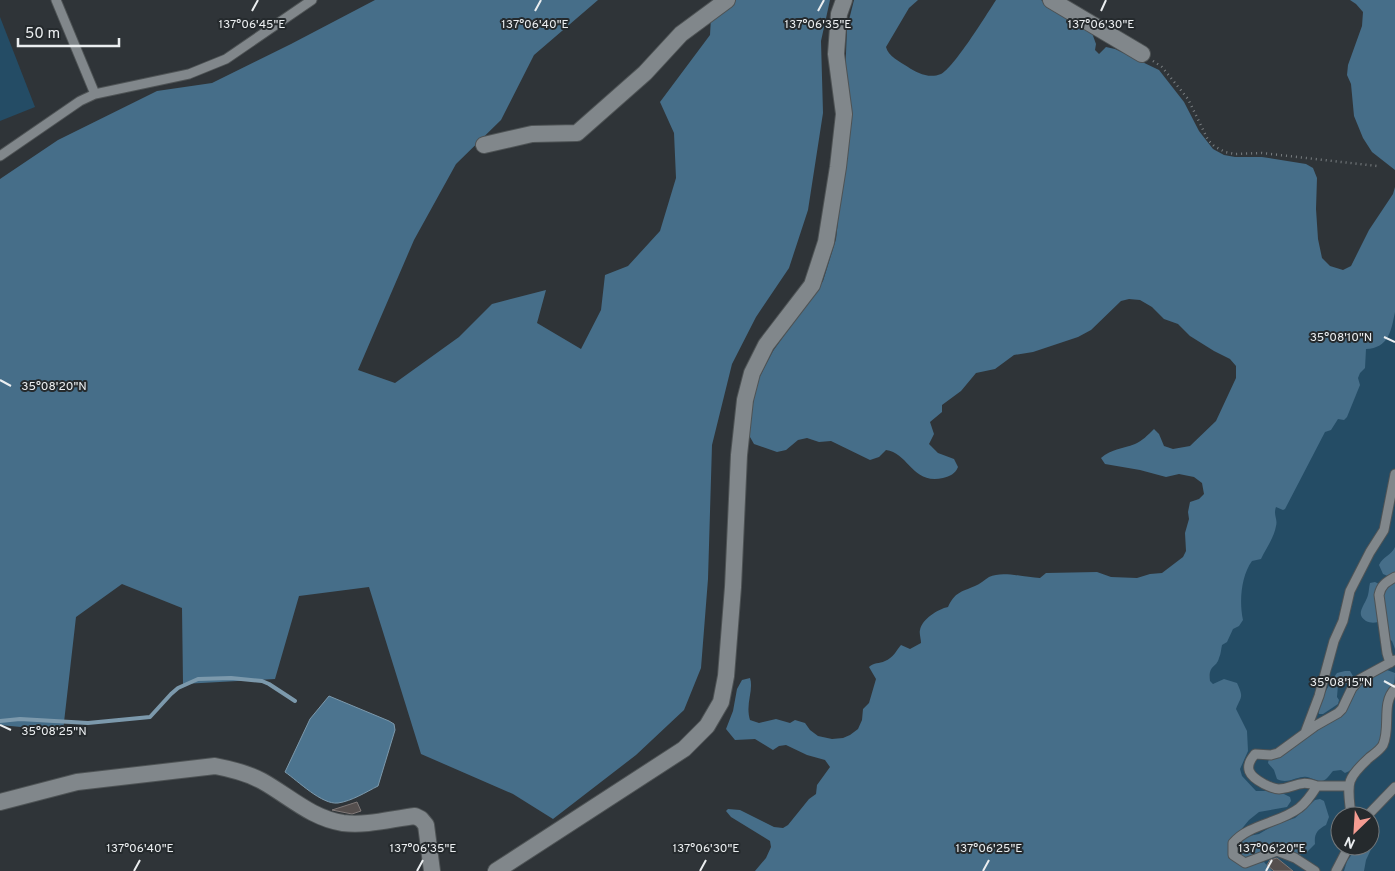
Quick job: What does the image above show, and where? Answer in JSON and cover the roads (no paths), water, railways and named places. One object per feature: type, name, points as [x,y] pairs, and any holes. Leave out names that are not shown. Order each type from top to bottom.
[{"type":"street","points":[[484,145],[532,134],[577,133],[644,73],[681,34],[727,0]]},
{"type":"street","points":[[496,871],[684,749],[707,726],[720,702],[726,676],[739,455],[745,400],[752,373],[766,345],[812,285],[826,242],[844,114],[836,54],[839,14],[844,0]]},
{"type":"street","points":[[1051,0],[1142,54]]},
{"type":"street","points":[[0,802],[77,782],[215,766],[230,768],[262,781],[323,818],[342,823],[360,824],[414,816],[421,819],[426,824],[432,871]]},
{"type":"lane","points":[[56,0],[95,94]]},
{"type":"lane","points":[[0,156],[80,101],[95,94],[189,74],[226,60],[312,0]]},
{"type":"lane","points":[[1305,733],[1319,696],[1334,641],[1343,621],[1350,591],[1370,552],[1384,530],[1395,474]]},
{"type":"lane","points":[[1392,486],[1395,498]]},
{"type":"lane","points":[[1348,786],[1317,786],[1304,782],[1278,789],[1270,787],[1252,777],[1248,768],[1250,760],[1255,754],[1271,755],[1278,753],[1342,709],[1352,688],[1360,679],[1393,661],[1387,653],[1379,595],[1380,588],[1384,583],[1395,577]]},
{"type":"lane","points":[[1350,806],[1348,786],[1354,772],[1382,746],[1388,720],[1389,696],[1395,689]]},
{"type":"lane","points":[[1315,871],[1295,858],[1278,852],[1245,863],[1233,855],[1232,850],[1233,843],[1240,835],[1275,821],[1298,809],[1306,802],[1317,786]]},
{"type":"lane","points":[[1377,806],[1395,787]]},
{"type":"lane","points":[[1336,871],[1344,856]]},
{"type":"waterway","points":[[0,721],[20,719],[88,723],[150,717],[178,688],[198,679],[231,678],[262,681],[295,701]]}]
